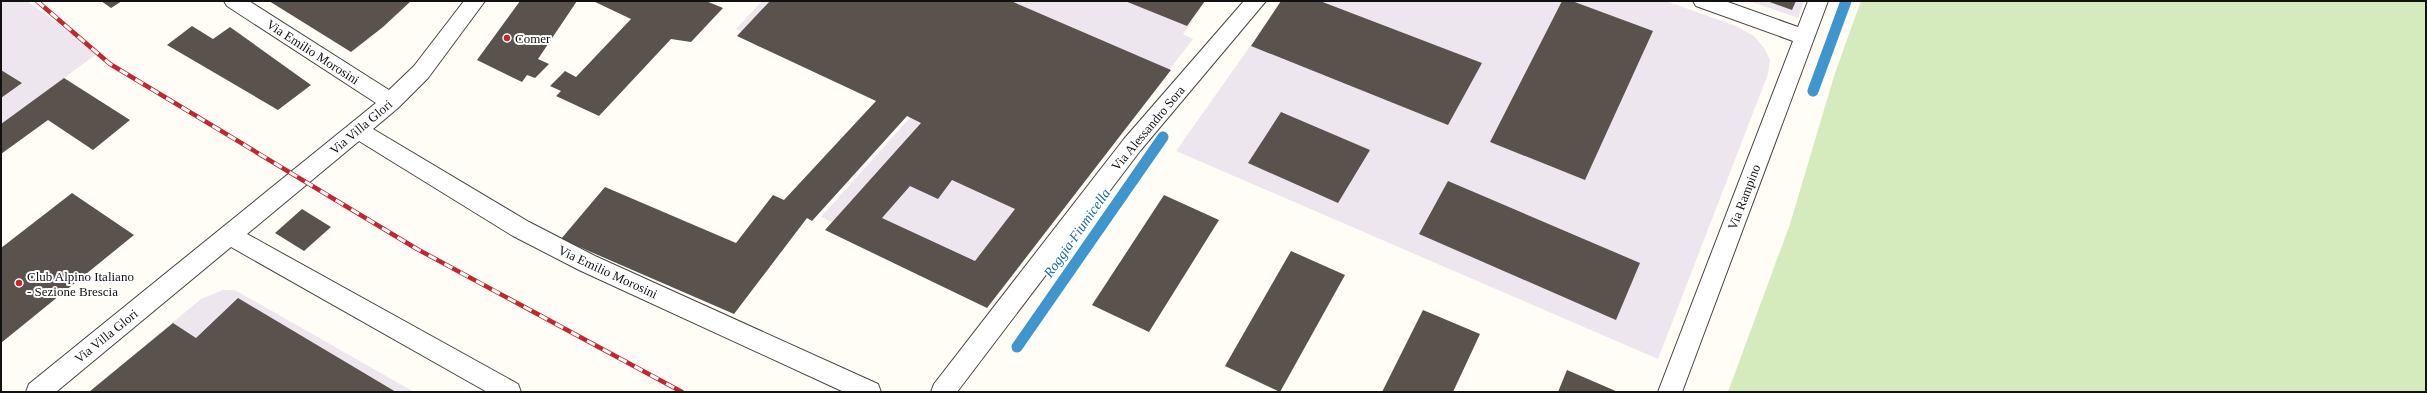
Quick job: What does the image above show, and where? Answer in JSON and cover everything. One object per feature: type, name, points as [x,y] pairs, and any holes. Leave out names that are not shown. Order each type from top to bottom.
[{"type":"street","name":"Via Emilio Morosini","points":[[234,1],[391,102]]},
{"type":"street","name":"Via Villa Glori","points":[[38,392],[391,102],[421,72],[475,1]]},
{"type":"street","name":"Via Alessandro Sora","points":[[943,392],[1132,145],[1256,1]]},
{"type":"street","points":[[1703,1],[1805,37]]},
{"type":"street","name":"Via Rampino","points":[[1670,392],[1818,1]]},
{"type":"street","name":"Via Emilio Morosini","points":[[358,130],[543,240],[594,266],[869,392]]},
{"type":"street","points":[[229,235],[509,392]]},
{"type":"shaded area","points":[[1,1],[27,1],[98,53],[1,124]]},
{"type":"shaded area","points":[[762,1],[1142,1],[1193,21],[1183,34],[1193,39],[993,298],[821,217],[916,111],[736,29]]},
{"type":"shaded area","points":[[1282,1],[1666,1],[1736,26],[1754,36],[1764,48],[1770,60],[1768,74],[1658,359],[1176,151]]},
{"type":"shaded area","points":[[1749,1],[1804,1],[1798,18]]},
{"type":"shaded area","points":[[223,290],[234,290],[242,294],[414,392],[89,392],[201,299]]},
{"type":"green space","points":[[1861,1],[2426,1],[2426,392],[1728,392],[1790,224],[1835,73]]},
{"type":"building","points":[[101,1],[122,1],[111,8]]},
{"type":"building","points":[[269,1],[411,1],[383,27],[351,52]]},
{"type":"building","points":[[520,1],[577,1],[538,59],[549,64],[535,78],[527,75],[522,82],[477,60]]},
{"type":"building","points":[[593,1],[706,1],[723,8],[691,42],[671,39],[599,116],[556,96],[561,91],[550,86],[565,71],[576,77],[631,19]]},
{"type":"building","points":[[770,1],[1011,1],[1171,70],[987,308],[825,230],[921,123],[907,116],[812,221],[807,218],[734,314],[561,239],[605,187],[736,243],[773,195],[784,200],[876,101],[737,36]],"holes":[[[952,180],[1015,209],[975,261],[882,218],[910,186],[938,199]]]},
{"type":"building","points":[[1125,1],[1205,1],[1187,26]]},
{"type":"building","points":[[1281,1],[1320,1],[1482,63],[1448,125],[1251,46]]},
{"type":"building","points":[[1562,1],[1572,1],[1653,31],[1585,180],[1490,142]]},
{"type":"building","points":[[1767,1],[1796,1],[1792,10]]},
{"type":"building","points":[[192,26],[213,39],[230,27],[311,85],[278,110],[167,45]]},
{"type":"building","points":[[1,70],[22,83],[1,98]]},
{"type":"building","points":[[64,78],[130,120],[93,150],[48,120],[1,154],[1,124]]},
{"type":"building","points":[[1281,112],[1370,150],[1338,203],[1248,163]]},
{"type":"building","points":[[1448,181],[1640,263],[1616,320],[1419,234]]},
{"type":"building","points":[[72,193],[134,235],[1,343],[1,248]]},
{"type":"building","points":[[1164,195],[1219,220],[1149,332],[1092,305]]},
{"type":"building","points":[[302,209],[331,227],[304,251],[275,233]]},
{"type":"building","points":[[1291,251],[1345,275],[1280,392],[1225,366]]},
{"type":"building","points":[[238,298],[396,392],[89,392],[173,323],[196,338]]},
{"type":"building","points":[[1423,310],[1480,334],[1453,392],[1382,392]]},
{"type":"building","points":[[1567,370],[1618,392],[1558,392]]},
{"type":"waterway","name":"Roggia Fiumicella","points":[[1813,91],[1846,1]]},
{"type":"waterway","name":"Roggia Fiumicella","points":[[1017,347],[1163,137]]},
{"type":"railway","points":[[37,1],[110,64],[417,249],[682,392]]},
{"type":"place","name":"Comer","points":[[507,38]]},
{"type":"place","name":"Club Alpino Italiano - Sezione Brescia","points":[[19,283]]}]
